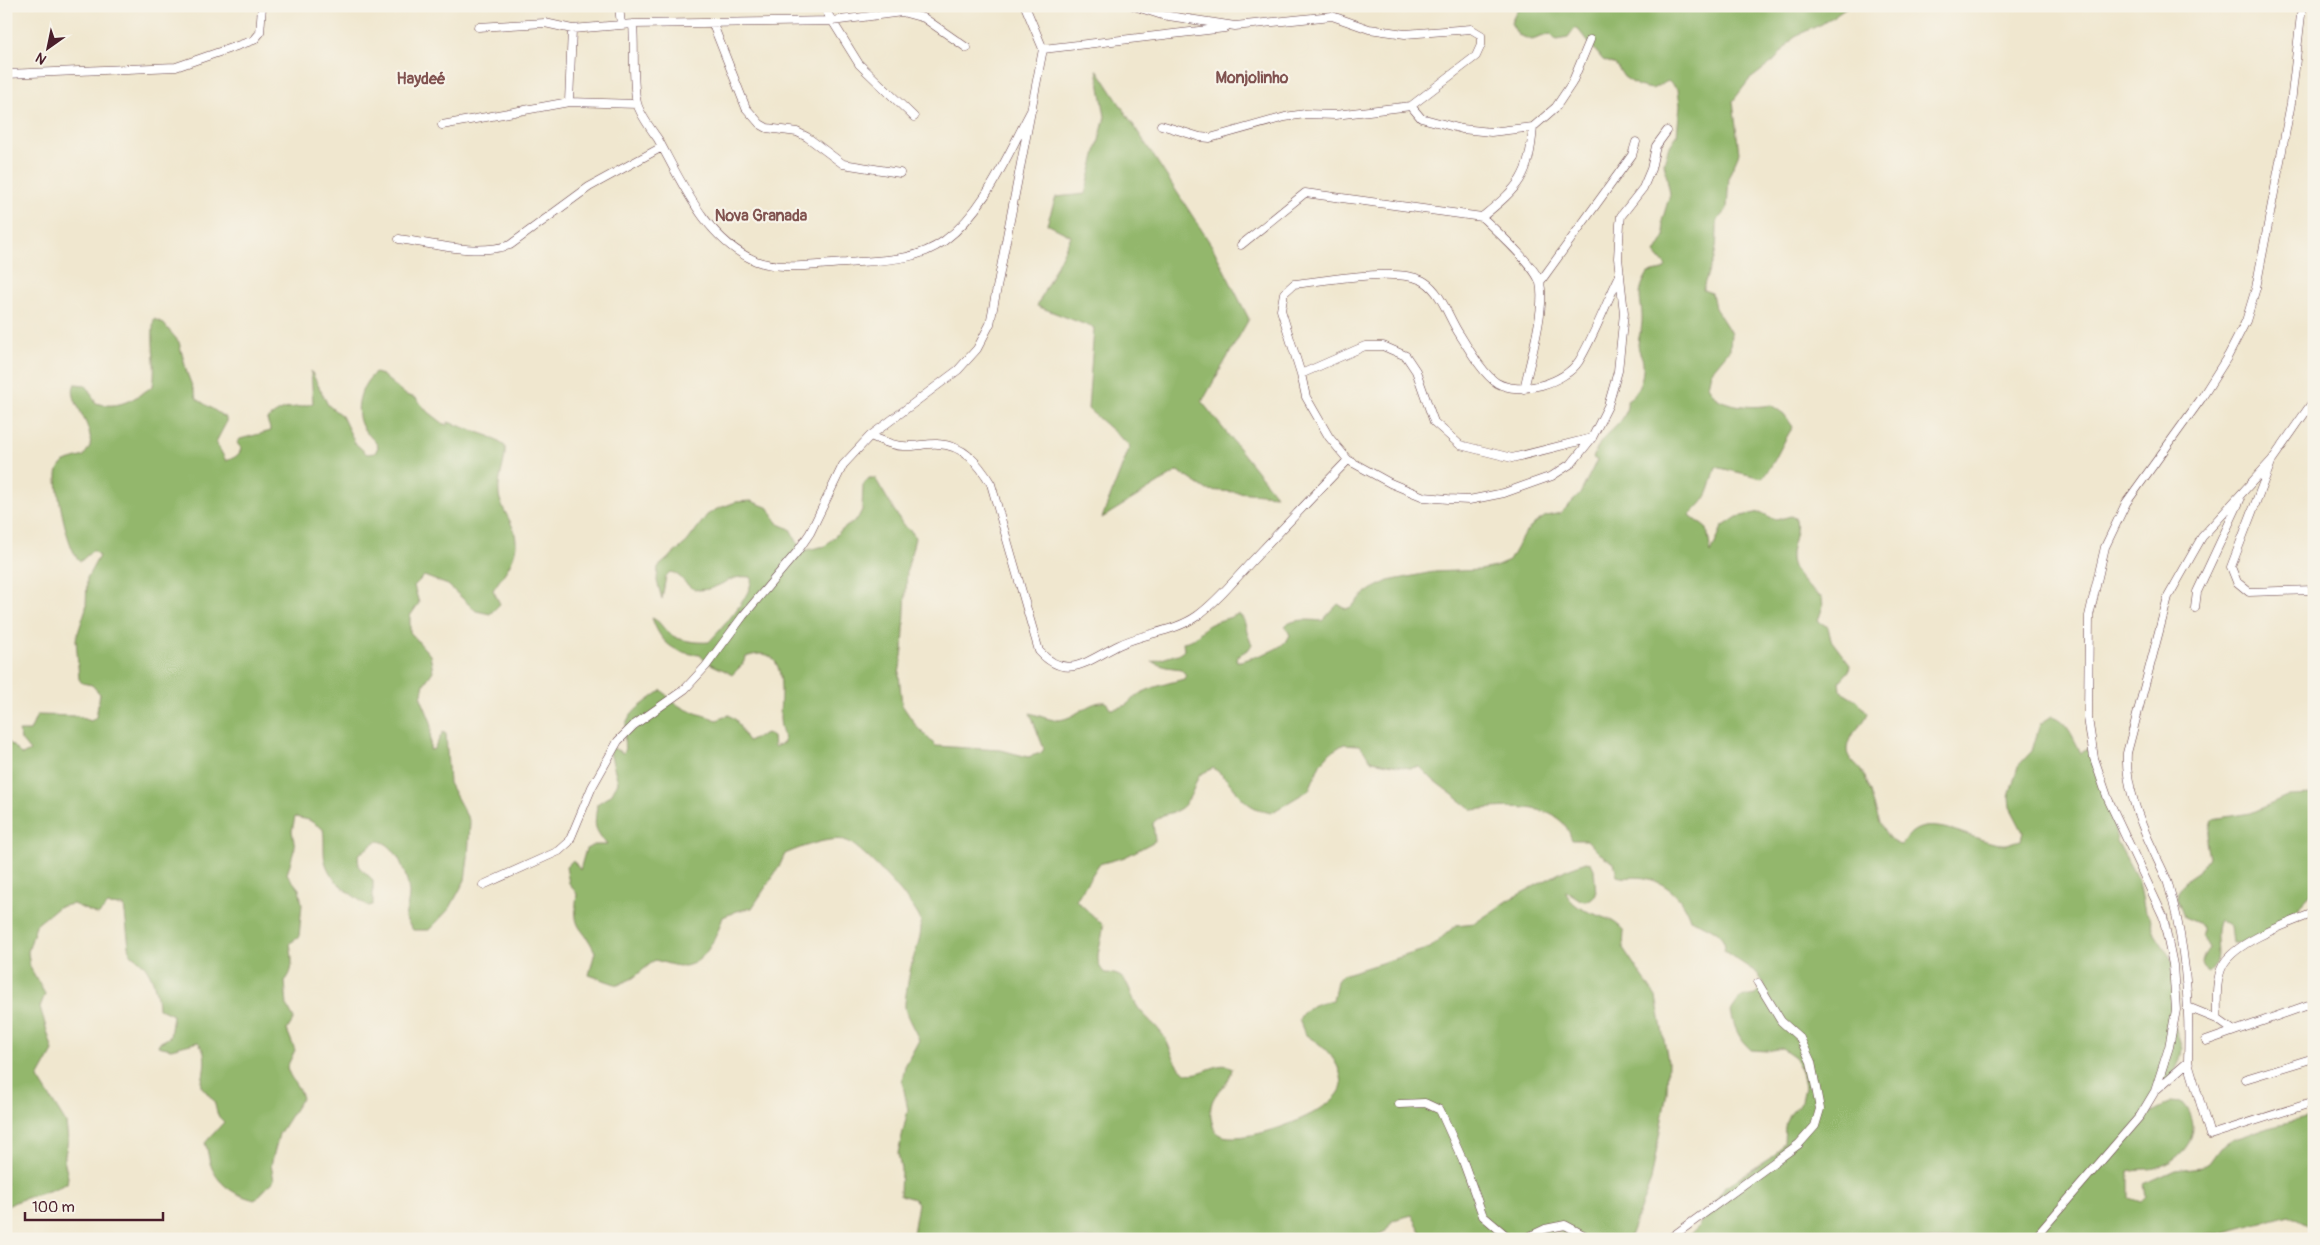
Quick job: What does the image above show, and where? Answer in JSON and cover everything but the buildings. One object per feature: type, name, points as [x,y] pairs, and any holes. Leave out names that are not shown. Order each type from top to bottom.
[{"type":"street","points":[[6,74],[184,65],[254,40],[260,33],[262,6]]},
{"type":"street","points":[[619,6],[621,25]]},
{"type":"street","points":[[823,6],[859,64],[914,117]]},
{"type":"street","points":[[483,885],[559,851],[570,842],[592,787],[618,740],[634,725],[685,689],[706,666],[743,616],[798,552],[810,533],[843,465],[870,436],[958,370],[973,354],[985,336],[996,298],[1015,185],[1043,49],[1026,6]]},
{"type":"street","points":[[1134,6],[1162,15],[1235,26]]},
{"type":"street","points":[[2034,1239],[2140,1116],[2155,1091],[2169,1047],[2176,1010],[2173,965],[2163,916],[2108,799],[2094,758],[2088,718],[2089,616],[2105,547],[2126,503],[2201,399],[2228,356],[2246,320],[2256,288],[2289,112],[2302,6]]},
{"type":"street","points":[[478,26],[545,23],[572,29],[633,24],[832,20],[888,13],[914,14],[933,23],[967,48]]},
{"type":"street","points":[[1043,49],[1332,16],[1369,30],[1405,34],[1471,29],[1481,35],[1481,45],[1476,56],[1411,106],[1335,116],[1306,114],[1285,117],[1210,138],[1200,138],[1161,125]]},
{"type":"street","points":[[712,22],[746,108],[760,124],[767,128],[797,132],[807,137],[843,164],[900,173]]},
{"type":"street","points":[[633,24],[638,104],[702,217],[734,248],[757,261],[774,265],[896,260],[929,250],[958,228],[983,197],[1032,109]]},
{"type":"street","points":[[569,102],[572,29]]},
{"type":"street","points":[[1411,106],[1421,118],[1462,129],[1491,132],[1533,127],[1556,107],[1567,91],[1590,40]]},
{"type":"street","points":[[442,124],[569,102],[638,104]]},
{"type":"street","points":[[1482,217],[1517,185],[1530,160],[1533,127]]},
{"type":"street","points":[[1620,275],[1578,362],[1557,380],[1524,389],[1497,383],[1479,364],[1450,321],[1436,290],[1424,281],[1412,276],[1388,274],[1294,284],[1284,293],[1281,310],[1302,374],[1306,396],[1329,437],[1348,460],[1385,481],[1424,497],[1469,500],[1504,493],[1552,476],[1572,463],[1592,438],[1608,406],[1618,371],[1624,313],[1620,275],[1619,232],[1621,216],[1643,188],[1651,169],[1656,146],[1666,132]]},
{"type":"street","points":[[1540,282],[1632,155],[1636,142]]},
{"type":"street","points":[[400,239],[482,250],[496,250],[510,245],[588,187],[662,147]]},
{"type":"street","points":[[1241,245],[1305,193],[1482,217],[1532,268],[1540,282],[1541,304],[1524,389]]},
{"type":"street","points":[[1302,374],[1366,346],[1383,346],[1406,356],[1416,371],[1434,422],[1460,445],[1512,458],[1592,438]]},
{"type":"street","points":[[2314,400],[2272,460],[2202,537],[2168,597],[2127,753],[2126,768],[2142,828],[2169,886],[2186,959],[2190,1008],[2188,1062],[2210,1135],[2314,1102]]},
{"type":"street","points":[[870,436],[904,446],[939,444],[952,446],[962,450],[977,464],[992,484],[1039,651],[1050,663],[1061,667],[1074,667],[1133,638],[1166,631],[1197,616],[1225,590],[1348,460]]},
{"type":"street","points":[[2272,460],[2232,567],[2237,582],[2244,590],[2249,592],[2314,590]]},
{"type":"street","points":[[2195,608],[2200,584],[2244,491]]},
{"type":"street","points":[[2217,1019],[2218,985],[2223,966],[2230,956],[2239,948],[2284,925],[2314,913]]},
{"type":"street","points":[[1669,1239],[1799,1144],[1815,1126],[1820,1109],[1811,1062],[1800,1038],[1781,1021],[1758,983]]},
{"type":"street","points":[[2206,1041],[2314,1003]]},
{"type":"street","points":[[2190,1008],[2217,1019],[2234,1031]]},
{"type":"street","points":[[2245,1079],[2314,1058]]},
{"type":"street","points":[[2155,1091],[2188,1062]]},
{"type":"street","points":[[1399,1104],[1425,1103],[1440,1110],[1464,1161],[1483,1216],[1509,1238],[1526,1238],[1545,1229],[1564,1225],[1591,1239]]},
{"type":"green space","points":[[1519,6],[1848,6],[1822,24],[1795,36],[1774,61],[1749,80],[1733,101],[1739,153],[1729,176],[1727,209],[1717,221],[1714,259],[1703,290],[1712,293],[1715,308],[1731,333],[1730,349],[1711,372],[1708,386],[1718,399],[1730,404],[1751,407],[1771,405],[1784,414],[1793,427],[1762,478],[1716,467],[1708,493],[1702,503],[1690,515],[1707,529],[1711,553],[1722,527],[1737,517],[1760,512],[1776,520],[1791,516],[1796,519],[1797,524],[1791,553],[1792,564],[1802,581],[1822,598],[1823,606],[1818,621],[1828,627],[1831,640],[1850,665],[1849,671],[1839,682],[1840,690],[1856,700],[1868,713],[1850,739],[1847,753],[1865,777],[1882,827],[1894,842],[1901,845],[1911,833],[1920,828],[1931,827],[1956,831],[2002,844],[2021,840],[2023,832],[2010,807],[2009,797],[2018,766],[2032,751],[2040,724],[2052,716],[2058,718],[2070,731],[2081,753],[2088,749],[2109,805],[2115,812],[2114,826],[2117,841],[2139,882],[2145,912],[2150,917],[2155,934],[2174,963],[2173,1021],[2182,1049],[2180,1060],[2175,1071],[2149,1103],[2144,1113],[2146,1115],[2172,1102],[2183,1103],[2190,1113],[2193,1123],[2189,1142],[2176,1157],[2156,1168],[2129,1171],[2129,1198],[2141,1202],[2146,1197],[2144,1184],[2175,1170],[2202,1167],[2209,1163],[2220,1148],[2234,1139],[2269,1127],[2314,1116],[2314,1228],[2289,1215],[2226,1232],[2205,1234],[2201,1239],[1687,1239],[1697,1228],[1725,1187],[1775,1155],[1784,1142],[1785,1126],[1791,1113],[1802,1101],[1805,1087],[1802,1072],[1795,1057],[1782,1048],[1767,1051],[1751,1050],[1743,1042],[1734,1023],[1731,1011],[1740,998],[1755,995],[1765,985],[1757,973],[1724,951],[1725,944],[1719,934],[1690,919],[1679,898],[1667,887],[1645,878],[1617,876],[1614,863],[1599,853],[1587,840],[1572,840],[1565,825],[1554,816],[1533,809],[1508,807],[1473,810],[1433,780],[1420,767],[1409,768],[1372,761],[1359,745],[1344,744],[1331,752],[1320,764],[1309,790],[1271,813],[1251,806],[1213,768],[1199,775],[1186,804],[1174,812],[1163,815],[1153,823],[1155,841],[1125,857],[1099,864],[1076,900],[1103,925],[1098,963],[1105,973],[1120,976],[1128,985],[1135,1003],[1163,1035],[1175,1061],[1181,1069],[1193,1074],[1220,1066],[1232,1068],[1227,1081],[1212,1101],[1211,1118],[1216,1132],[1226,1137],[1263,1133],[1306,1117],[1325,1106],[1337,1095],[1342,1084],[1337,1066],[1327,1051],[1305,1034],[1299,1020],[1309,1008],[1333,1000],[1337,981],[1342,975],[1430,948],[1456,925],[1475,923],[1512,898],[1567,869],[1586,862],[1591,863],[1594,869],[1596,894],[1588,901],[1584,901],[1565,891],[1577,906],[1609,919],[1624,931],[1623,948],[1656,997],[1668,1061],[1667,1092],[1651,1180],[1629,1239],[1566,1239],[1564,1234],[1557,1232],[1532,1239],[1425,1239],[1412,1215],[1393,1220],[1385,1232],[1370,1239],[912,1239],[918,1203],[914,1199],[900,1195],[901,1169],[898,1153],[908,1110],[902,1080],[905,1066],[919,1040],[907,1016],[905,1005],[911,966],[920,937],[921,922],[901,892],[864,854],[847,841],[824,841],[785,854],[779,867],[752,908],[737,911],[723,917],[709,948],[697,961],[690,965],[672,965],[655,960],[633,978],[618,985],[589,975],[595,952],[577,922],[577,894],[569,883],[566,867],[573,860],[580,870],[586,849],[594,845],[607,845],[596,826],[597,804],[611,795],[618,782],[609,749],[613,748],[623,753],[625,751],[625,728],[632,714],[662,690],[675,703],[687,710],[717,720],[729,715],[736,720],[748,742],[766,733],[773,737],[774,747],[784,743],[780,722],[780,673],[776,663],[770,656],[760,654],[746,657],[742,665],[732,675],[707,662],[700,655],[683,652],[670,646],[664,641],[652,618],[658,621],[667,632],[678,638],[694,642],[709,642],[748,592],[751,577],[736,578],[713,588],[699,590],[691,587],[678,575],[670,572],[666,576],[662,599],[657,581],[658,567],[687,542],[707,515],[717,509],[736,502],[751,501],[769,508],[777,523],[790,529],[802,551],[825,546],[838,533],[858,518],[862,510],[863,485],[869,478],[875,478],[903,525],[912,532],[915,538],[907,570],[903,650],[899,674],[902,705],[917,727],[936,746],[1001,750],[1028,757],[1041,753],[1044,749],[1030,713],[1057,720],[1070,717],[1099,702],[1106,702],[1110,709],[1122,707],[1146,691],[1184,679],[1186,675],[1181,669],[1166,667],[1152,662],[1181,653],[1184,650],[1183,642],[1195,637],[1212,623],[1238,614],[1245,622],[1252,644],[1249,649],[1237,656],[1236,661],[1261,655],[1275,649],[1286,641],[1290,635],[1285,626],[1289,623],[1302,620],[1322,621],[1338,604],[1346,609],[1351,607],[1367,592],[1388,581],[1433,572],[1480,570],[1495,567],[1509,561],[1524,534],[1534,524],[1546,516],[1561,513],[1580,494],[1597,460],[1593,458],[1599,445],[1622,419],[1627,407],[1627,400],[1635,394],[1642,379],[1643,361],[1638,345],[1642,322],[1640,293],[1648,273],[1663,270],[1666,266],[1655,253],[1665,236],[1662,221],[1670,194],[1664,163],[1668,149],[1677,135],[1680,105],[1678,90],[1668,81],[1652,89],[1638,86],[1624,77],[1616,65],[1603,60],[1576,27],[1568,38],[1556,40],[1550,34],[1532,40],[1518,35],[1511,23]]},
{"type":"green space","points":[[1097,69],[1212,246],[1249,319],[1202,402],[1276,495],[1207,490],[1178,471],[1102,518],[1130,446],[1088,409],[1094,328],[1037,306],[1071,236],[1047,224],[1056,197],[1085,194],[1105,117]]},
{"type":"green space","points":[[154,319],[163,323],[179,342],[187,373],[197,399],[226,418],[226,423],[216,442],[226,461],[239,453],[241,448],[237,443],[240,439],[271,431],[267,420],[274,414],[286,409],[313,403],[311,371],[328,405],[342,416],[355,443],[367,454],[375,453],[378,447],[363,428],[358,406],[365,384],[375,373],[382,375],[406,395],[416,398],[426,410],[444,424],[448,425],[448,422],[489,436],[505,446],[505,457],[499,482],[499,495],[514,531],[516,547],[511,562],[493,590],[500,604],[490,614],[476,611],[448,585],[424,576],[414,586],[419,603],[410,616],[410,632],[430,655],[433,671],[424,684],[421,698],[431,722],[430,750],[434,749],[443,732],[446,734],[449,783],[470,822],[465,880],[450,908],[429,930],[413,930],[405,918],[409,894],[404,870],[390,847],[377,841],[358,855],[359,867],[373,880],[373,905],[368,906],[342,887],[328,869],[324,854],[323,829],[309,820],[295,817],[292,831],[295,847],[287,874],[299,889],[302,904],[299,937],[290,943],[292,968],[285,981],[287,1006],[294,1019],[287,1030],[295,1050],[287,1067],[302,1098],[279,1134],[271,1165],[274,1180],[255,1200],[227,1188],[213,1170],[205,1143],[224,1122],[218,1116],[214,1101],[201,1086],[205,1063],[204,1052],[198,1042],[171,1049],[158,1046],[159,1043],[170,1037],[173,1015],[158,1008],[156,992],[151,977],[143,963],[130,954],[124,906],[108,905],[98,915],[73,904],[58,907],[36,925],[28,952],[30,967],[45,994],[40,1007],[53,1051],[38,1078],[66,1123],[68,1140],[64,1160],[68,1177],[67,1183],[6,1207],[6,739],[22,755],[30,751],[21,740],[19,731],[30,731],[37,715],[77,716],[91,721],[96,717],[100,694],[92,685],[82,683],[79,679],[76,639],[86,608],[87,578],[99,556],[93,550],[81,561],[76,557],[68,536],[61,508],[57,474],[64,462],[84,456],[90,446],[88,430],[74,397],[73,390],[75,384],[86,385],[96,403],[104,405],[126,402],[153,386]]},
{"type":"green space","points":[[2314,795],[2314,890],[2278,926],[2257,939],[2232,943],[2230,927],[2219,920],[2216,934],[2216,960],[2209,972],[2205,970],[2202,961],[2209,948],[2202,936],[2202,928],[2198,923],[2184,917],[2177,899],[2178,892],[2188,878],[2200,870],[2209,857],[2206,841],[2212,819],[2251,813],[2289,796]]},
{"type":"district","name":"Monjolinho","points":[[1252,78]]},
{"type":"district","name":"Haydeé","points":[[421,79]]},
{"type":"district","name":"Nova Granada","points":[[761,216]]}]
